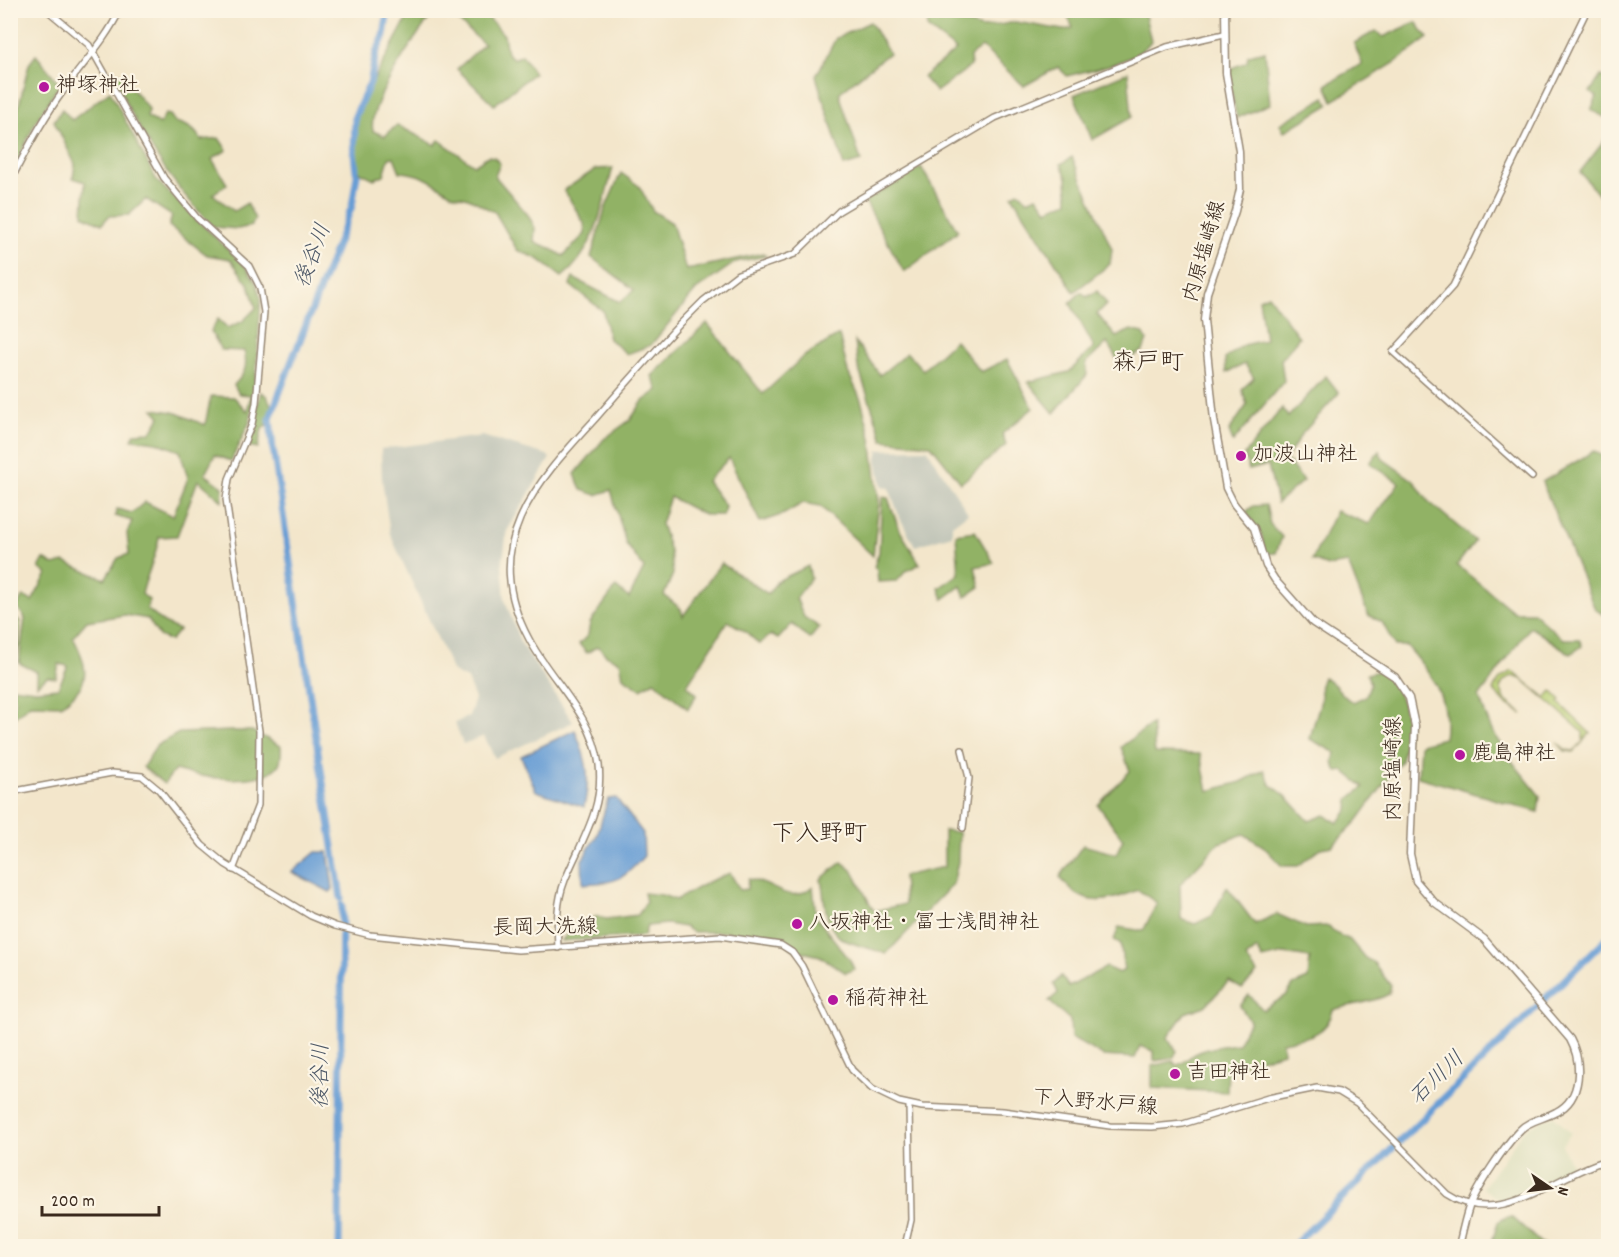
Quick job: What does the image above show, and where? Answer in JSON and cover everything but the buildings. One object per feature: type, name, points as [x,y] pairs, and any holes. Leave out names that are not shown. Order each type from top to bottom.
[{"type":"main road","name":"内原塩崎線","points":[[1225,10],[1226,73],[1239,151],[1240,189],[1235,211],[1207,293],[1204,320],[1214,420],[1226,488],[1234,504],[1254,528],[1266,566],[1305,615],[1386,669],[1406,691],[1412,706],[1415,726],[1410,854],[1416,881],[1434,902],[1484,939],[1575,1049],[1578,1066],[1574,1092],[1569,1102],[1559,1111],[1522,1128],[1470,1204],[1459,1246]]},
{"type":"street","points":[[47,10],[83,38],[94,51],[165,178],[198,218],[249,266],[263,297],[255,412],[227,489],[261,761],[258,805],[233,870]]},
{"type":"street","points":[[10,182],[46,118],[120,10]]},
{"type":"street","points":[[1532,477],[1393,352],[1453,286],[1587,10]]},
{"type":"street","points":[[558,948],[557,921],[562,890],[593,821],[600,782],[597,753],[590,733],[529,640],[513,594],[511,562],[514,537],[523,509],[542,478],[692,312],[738,274],[795,255],[819,228],[839,211],[995,118],[1167,47],[1224,34]]},
{"type":"street","points":[[962,750],[969,778],[963,828]]},
{"type":"street","name":"長岡大洗線","points":[[10,792],[112,773],[137,774],[155,785],[202,845],[233,870],[295,908],[348,930],[396,938],[497,949],[558,948],[720,936],[764,941],[785,947],[792,952],[802,966],[852,1070],[878,1093],[909,1105]]},
{"type":"street","name":"下入野水戸線","points":[[909,1105],[1003,1111],[1110,1126],[1161,1127],[1195,1121],[1289,1093],[1324,1088],[1352,1100],[1447,1194],[1470,1204],[1492,1207],[1509,1204],[1585,1166],[1608,1160]]},
{"type":"street","points":[[906,1246],[911,1220],[909,1105]]},
{"type":"shaded area","points":[[482,436],[547,455],[550,458],[507,531],[502,566],[505,600],[520,642],[573,722],[495,758],[484,736],[463,744],[455,723],[469,716],[475,699],[467,679],[453,672],[390,534],[382,479],[381,449]]},
{"type":"shaded area","points":[[927,449],[968,513],[952,525],[952,535],[915,546],[900,518],[889,488],[882,486],[877,459],[879,450]]},
{"type":"shaded area","points":[[1554,1116],[1571,1133],[1562,1145],[1573,1168],[1501,1201],[1483,1188],[1522,1132]]},
{"type":"green space","points":[[411,11],[435,11],[385,87],[377,104],[373,131],[385,136],[397,125],[435,145],[439,140],[474,165],[488,156],[494,157],[500,164],[495,176],[528,215],[535,228],[534,242],[563,256],[585,234],[584,223],[564,190],[596,169],[613,168],[590,241],[574,266],[562,277],[538,259],[517,250],[495,212],[469,198],[452,194],[421,176],[400,172],[394,157],[389,158],[384,175],[374,179],[358,171],[354,140],[358,109]]},
{"type":"green space","points":[[447,11],[482,11],[504,35],[507,53],[514,59],[522,55],[534,73],[494,105],[457,69],[484,44]]},
{"type":"green space","points":[[1065,11],[1144,11],[1151,41],[1144,49],[1125,60],[1067,76],[1058,67],[1024,86],[982,47],[970,56],[971,66],[936,92],[923,77],[956,50],[927,28],[929,13],[982,28],[1016,22],[1063,30],[1073,28]]},
{"type":"green space","points":[[870,22],[889,53],[839,93],[861,161],[844,166],[816,76],[836,38]]},
{"type":"green space","points":[[1416,22],[1428,38],[1396,62],[1333,101],[1326,85],[1362,64],[1354,43],[1376,31],[1383,37]]},
{"type":"green space","points":[[1265,51],[1270,104],[1237,118],[1229,82],[1229,69],[1247,62],[1248,55]]},
{"type":"green space","points":[[36,55],[60,84],[36,121],[11,174],[11,137],[29,64]]},
{"type":"green space","points":[[1128,72],[1132,117],[1092,140],[1074,95]]},
{"type":"green space","points":[[119,73],[149,109],[147,117],[160,124],[165,114],[170,115],[175,122],[193,130],[201,140],[219,138],[227,150],[212,159],[227,184],[213,194],[234,211],[247,203],[255,219],[251,226],[238,229],[214,227],[197,209],[168,174],[145,137],[111,75]]},
{"type":"green space","points":[[1601,76],[1608,80],[1608,119],[1591,110],[1597,97],[1590,92]]},
{"type":"green space","points":[[110,91],[157,181],[246,267],[256,282],[261,298],[254,400],[250,421],[231,461],[215,455],[205,474],[223,487],[222,501],[198,480],[177,536],[159,537],[142,594],[149,600],[147,609],[164,623],[179,630],[170,641],[159,636],[148,619],[125,615],[87,621],[73,637],[82,657],[85,674],[78,690],[61,705],[30,704],[15,717],[11,726],[15,701],[13,687],[36,690],[58,688],[68,666],[59,664],[56,678],[47,677],[37,685],[37,672],[19,663],[25,618],[17,607],[23,596],[32,601],[47,574],[39,568],[44,559],[54,565],[64,562],[105,579],[118,558],[129,554],[127,533],[132,521],[115,516],[117,509],[132,513],[145,502],[173,516],[188,478],[180,451],[156,442],[132,439],[135,433],[151,432],[160,417],[154,409],[174,412],[205,425],[211,396],[234,397],[247,411],[251,395],[239,394],[234,385],[245,370],[244,351],[221,350],[211,331],[218,319],[228,328],[243,321],[256,308],[249,285],[230,259],[207,255],[169,226],[172,216],[146,199],[129,215],[109,216],[102,224],[83,215],[85,182],[73,178],[75,164],[54,121],[62,109],[72,120]]},
{"type":"green space","points":[[1325,97],[1329,105],[1284,132],[1280,124]]},
{"type":"green space","points":[[1608,136],[1608,175],[1605,181],[1608,185],[1608,202],[1601,198],[1580,172]]},
{"type":"green space","points":[[1072,157],[1112,249],[1110,264],[1074,292],[1012,195],[1019,192],[1027,200],[1037,196],[1047,210],[1068,201],[1067,178],[1061,164]]},
{"type":"green space","points":[[921,167],[958,231],[904,272],[865,201]]},
{"type":"green space","points":[[621,173],[639,186],[653,211],[672,223],[686,270],[763,253],[766,256],[736,262],[696,290],[651,345],[627,354],[609,339],[603,311],[570,285],[573,278],[620,302],[634,290],[591,257],[605,209]]},
{"type":"green space","points":[[1097,291],[1107,304],[1097,314],[1116,337],[1131,330],[1143,333],[1147,340],[1143,351],[1130,358],[1117,359],[1107,343],[1086,363],[1087,375],[1054,413],[1028,382],[1069,372],[1094,347],[1070,303],[1081,292],[1087,297]]},
{"type":"green space","points":[[1268,295],[1299,337],[1281,360],[1284,381],[1233,442],[1229,431],[1247,405],[1242,389],[1254,378],[1245,364],[1226,373],[1225,359],[1243,345],[1265,340],[1259,299]]},
{"type":"green space","points":[[707,323],[763,394],[804,356],[839,335],[848,372],[861,400],[871,438],[879,502],[873,556],[820,506],[803,503],[784,514],[760,522],[729,458],[707,481],[725,506],[723,515],[704,515],[670,497],[661,524],[670,551],[673,574],[664,595],[681,609],[683,616],[721,563],[768,594],[777,581],[808,566],[811,578],[796,598],[804,617],[819,627],[810,639],[792,624],[778,639],[771,635],[759,644],[745,631],[728,621],[687,685],[697,694],[688,709],[654,681],[641,689],[623,677],[620,662],[606,655],[598,646],[587,653],[579,644],[588,635],[590,623],[616,587],[629,598],[644,568],[626,544],[611,490],[596,495],[581,490],[575,474],[604,439],[630,420],[643,401],[658,390],[652,376]]},
{"type":"green space","points":[[955,340],[981,372],[1007,359],[1033,408],[1002,434],[1006,445],[961,483],[931,445],[883,440],[858,367],[855,341],[880,375],[907,353],[923,370]]},
{"type":"green space","points":[[1326,376],[1339,393],[1301,435],[1286,459],[1303,481],[1277,503],[1268,465],[1249,470],[1244,455],[1282,408],[1288,417]]},
{"type":"green space","points":[[261,392],[267,396],[272,407],[267,425],[262,429],[258,448],[247,446]]},
{"type":"green space","points":[[1379,451],[1383,459],[1414,481],[1428,501],[1475,541],[1457,565],[1514,612],[1533,612],[1563,639],[1579,639],[1582,646],[1571,654],[1530,627],[1479,697],[1491,729],[1507,755],[1540,796],[1538,812],[1418,777],[1420,744],[1444,738],[1444,711],[1437,688],[1407,646],[1395,646],[1382,622],[1368,615],[1348,563],[1328,566],[1312,560],[1336,511],[1369,524],[1399,483],[1370,463]]},
{"type":"green space","points":[[1594,451],[1605,458],[1608,457],[1608,618],[1595,609],[1542,482]]},
{"type":"green space","points":[[882,497],[888,498],[899,529],[920,564],[906,571],[897,581],[878,582],[877,570],[874,567],[879,552]]},
{"type":"green space","points":[[1266,505],[1270,524],[1282,537],[1276,553],[1265,554],[1262,536],[1246,512],[1253,506]]},
{"type":"green space","points":[[975,531],[994,563],[975,567],[980,587],[965,597],[961,586],[943,599],[939,588],[959,574],[956,534]]},
{"type":"green space","points":[[11,615],[20,621],[19,645],[11,679]]},
{"type":"green space","points":[[1382,670],[1397,689],[1408,730],[1401,761],[1357,821],[1332,846],[1321,848],[1298,866],[1282,866],[1263,846],[1244,834],[1219,843],[1180,884],[1181,919],[1195,924],[1212,916],[1227,887],[1255,924],[1277,914],[1306,927],[1329,926],[1335,933],[1350,940],[1365,958],[1374,963],[1391,986],[1389,994],[1333,1010],[1326,1025],[1314,1034],[1282,1042],[1283,1052],[1228,1069],[1227,1092],[1152,1088],[1152,1066],[1173,1061],[1176,1065],[1204,1050],[1238,1044],[1250,1021],[1240,1006],[1249,995],[1263,1010],[1287,995],[1293,985],[1308,979],[1310,958],[1284,954],[1263,959],[1257,949],[1246,958],[1257,973],[1242,989],[1229,981],[1205,1006],[1185,1013],[1167,1038],[1177,1051],[1173,1058],[1154,1061],[1154,1051],[1140,1046],[1135,1058],[1103,1056],[1071,1038],[1070,1020],[1049,1001],[1058,993],[1054,984],[1061,976],[1069,987],[1106,967],[1119,973],[1124,970],[1120,943],[1114,940],[1119,927],[1143,931],[1157,903],[1138,890],[1105,900],[1086,899],[1077,894],[1060,877],[1083,845],[1116,854],[1123,839],[1098,805],[1130,771],[1121,747],[1152,724],[1155,753],[1200,754],[1208,791],[1241,782],[1264,770],[1270,784],[1286,796],[1309,821],[1325,815],[1338,823],[1348,810],[1349,799],[1364,787],[1344,771],[1337,772],[1333,762],[1336,753],[1310,739],[1321,700],[1320,686],[1323,677],[1353,702],[1366,696],[1370,684],[1367,674]]},
{"type":"green space","points":[[1512,671],[1546,698],[1552,691],[1561,700],[1559,703],[1590,733],[1583,741],[1583,732],[1522,679],[1512,676],[1504,681],[1500,688],[1506,701],[1523,714],[1506,704],[1493,690],[1500,679]]},
{"type":"green space","points":[[252,731],[281,746],[279,764],[271,771],[259,776],[230,779],[175,770],[164,784],[143,767],[157,745],[179,733]]},
{"type":"green space","points":[[944,831],[959,832],[958,862],[953,884],[886,954],[849,942],[837,935],[826,913],[821,879],[842,862],[852,870],[874,911],[905,904],[903,876],[944,867]]},
{"type":"green space","points":[[730,873],[740,890],[747,889],[748,879],[789,894],[804,892],[813,886],[816,917],[850,960],[854,969],[846,973],[820,956],[794,950],[787,943],[769,938],[727,932],[692,932],[685,927],[667,924],[647,926],[644,936],[561,941],[570,931],[597,916],[606,919],[638,915],[646,902],[644,893],[662,895],[676,900]]},
{"type":"green space","points":[[1506,1217],[1512,1217],[1544,1246],[1491,1246],[1498,1222]]},
{"type":"water","points":[[575,730],[587,768],[584,807],[536,791],[521,756]]},
{"type":"water","points":[[616,798],[643,833],[644,856],[618,879],[583,884],[582,860],[597,835],[608,799]]},
{"type":"water","points":[[316,852],[328,852],[333,889],[330,892],[292,872]]},
{"type":"waterway","name":"後谷川","points":[[356,171],[355,116],[370,83],[376,53],[384,36],[388,10]]},
{"type":"waterway","name":"後谷川","points":[[297,348],[352,206],[357,175]]},
{"type":"waterway","name":"後谷川","points":[[273,450],[270,418],[295,352]]},
{"type":"waterway","name":"後谷川","points":[[274,454],[293,582]]},
{"type":"waterway","name":"後谷川","points":[[294,588],[319,758]]},
{"type":"waterway","name":"後谷川","points":[[320,763],[341,898]]},
{"type":"waterway","name":"後谷川","points":[[339,1246],[342,905]]},
{"type":"waterway","name":"石川川","points":[[1293,1246],[1608,937]]},
{"type":"place","name":"神塚神社","points":[[44,87]]},
{"type":"place","name":"加波山神社","points":[[1241,456]]},
{"type":"place","name":"鹿島神社","points":[[1460,755]]},
{"type":"place","name":"八坂神社・冨士浅間神社","points":[[797,924]]},
{"type":"place","name":"稲荷神社","points":[[833,1000]]},
{"type":"place","name":"吉田神社","points":[[1175,1074]]},
{"type":"district","name":"森戸町","points":[[1148,364]]},
{"type":"district","name":"下入野町","points":[[819,835]]}]
